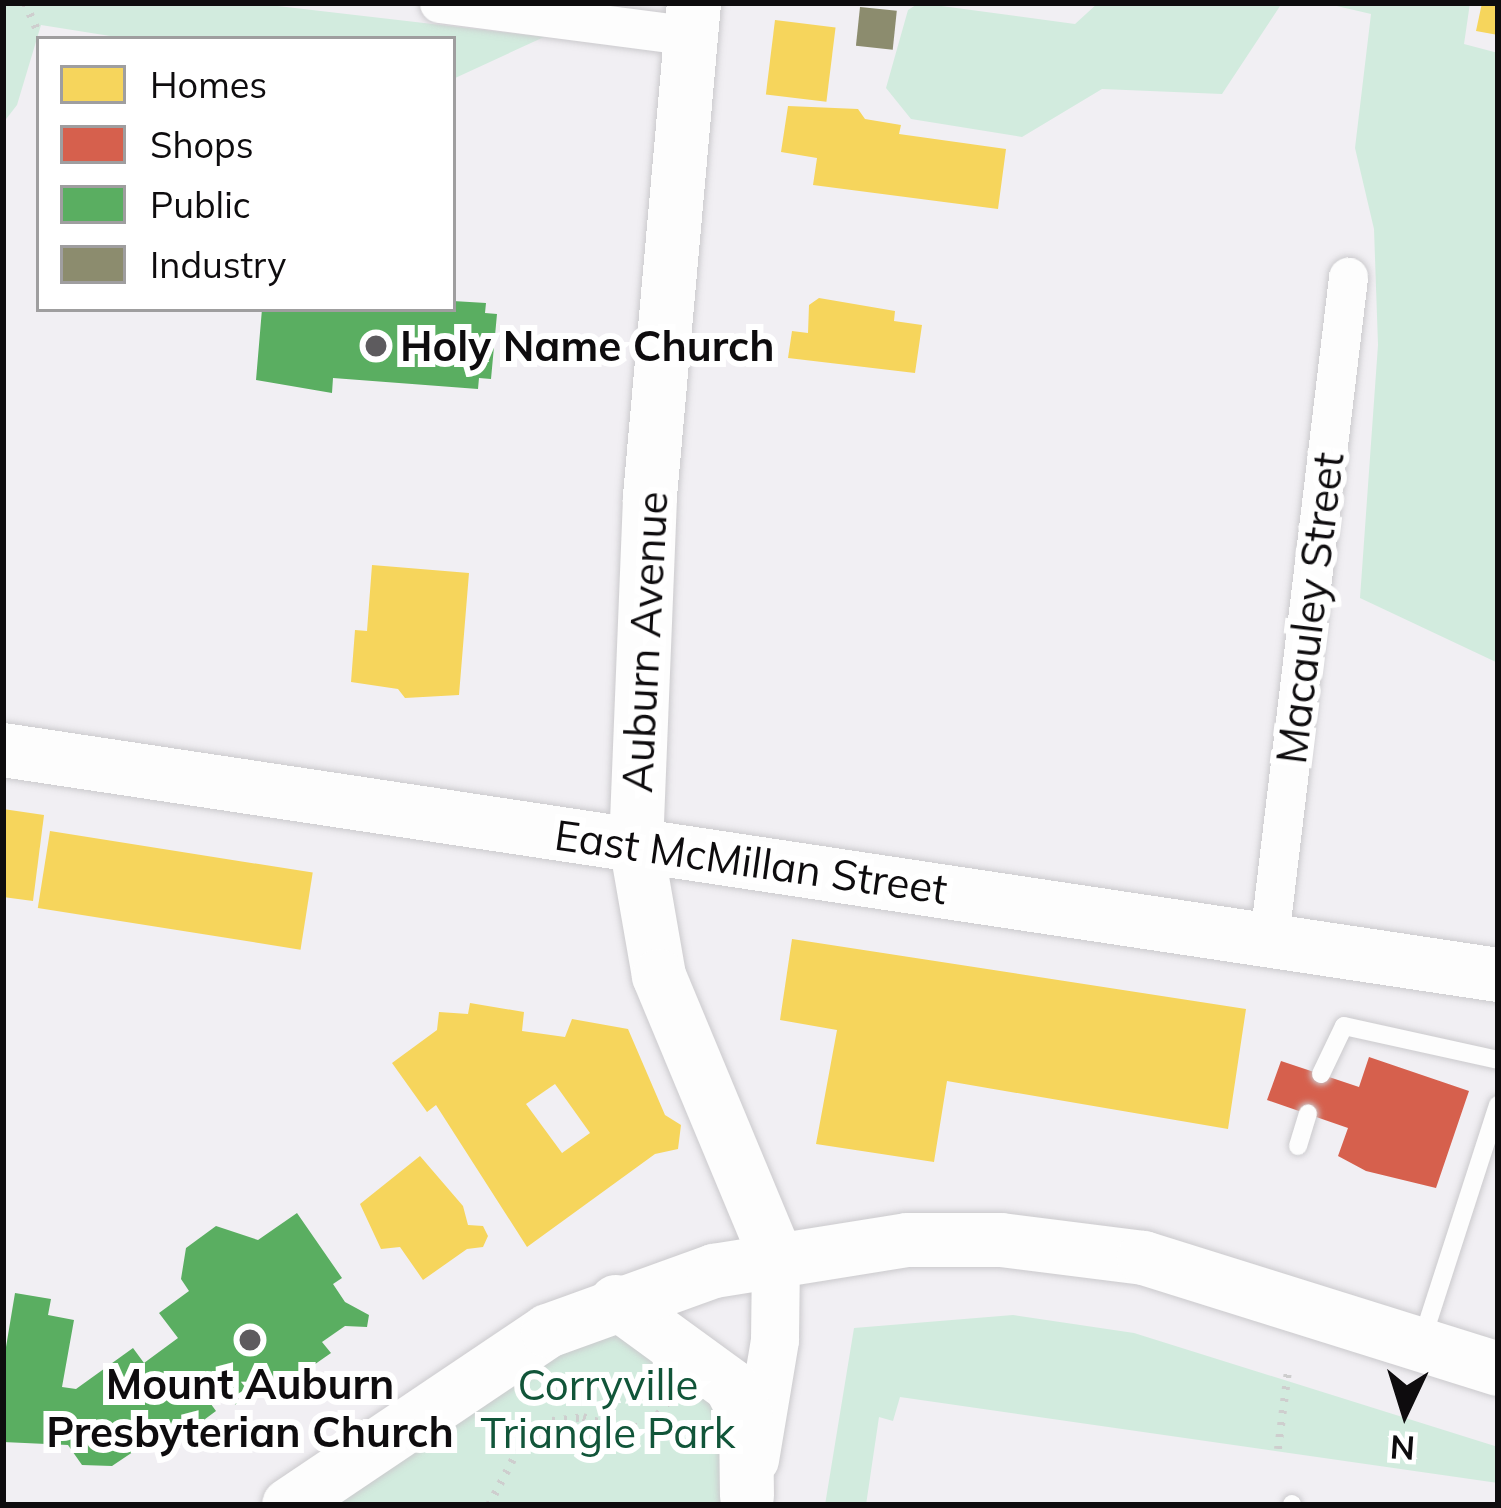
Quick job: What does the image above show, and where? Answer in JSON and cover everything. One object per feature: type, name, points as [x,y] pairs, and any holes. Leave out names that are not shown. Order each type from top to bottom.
[{"type":"main road","name":"Auburn Avenue","points":[[693,20],[650,498],[636,844],[659,976],[776,1258]]},
{"type":"main road","name":"East McMillan Street","points":[[3,750],[1498,975]]},
{"type":"main road","points":[[289,1505],[548,1331],[616,1302],[776,1258],[907,1240],[1094,1249],[1186,1268],[1498,1369]]},
{"type":"main road","points":[[616,1302],[713,1366],[730,1386],[746,1415],[745,1501]]},
{"type":"street","points":[[439,3],[693,20]]},
{"type":"street","name":"Macauley Street","points":[[1269,938],[1348,278]]},
{"type":"street","points":[[745,1501],[775,1340],[776,1258]]},
{"type":"lane","points":[[1321,1074],[1343,1026],[1498,1060]]},
{"type":"lane","points":[[1420,1344],[1498,1105]]},
{"type":"lane","points":[[1298,1146],[1308,1114]]},
{"type":"path","points":[[25,3],[38,32]]},
{"type":"path","points":[[1278,1449],[1288,1371]]},
{"type":"path","points":[[489,1505],[518,1450],[552,1420],[583,1417],[623,1430],[651,1424],[688,1384]]},
{"type":"green space","points":[[3,3],[251,3],[544,37],[456,78],[456,36],[110,36],[41,25],[17,105],[3,123]]},
{"type":"green space","points":[[919,3],[1075,24],[1098,3],[1282,3],[1222,94],[1102,89],[1022,137],[911,119],[886,88],[908,10]]},
{"type":"green space","points":[[1324,3],[1470,3],[1464,44],[1498,53],[1498,663],[1360,598],[1378,345],[1374,229],[1355,148],[1371,14]]},
{"type":"green space","name":"Corryville Triangle Park","points":[[616,1302],[713,1366],[743,1505],[289,1505]]},
{"type":"green space","points":[[1013,1315],[1134,1333],[1498,1447],[1498,1483],[900,1397],[893,1421],[879,1417],[866,1505],[825,1505],[854,1328]]},
{"type":"building: Homes","points":[[1482,3],[1498,3],[1498,35],[1476,31]]},
{"type":"building: Homes","points":[[775,20],[836,27],[826,102],[766,94]]},
{"type":"building: Homes","points":[[788,106],[858,109],[865,119],[901,125],[899,134],[1006,149],[998,209],[813,185],[817,158],[781,152]]},
{"type":"building: Homes","points":[[819,298],[895,311],[894,321],[922,325],[915,373],[788,358],[792,331],[808,333],[809,305]]},
{"type":"building: Homes","points":[[372,565],[469,573],[459,695],[405,698],[398,689],[351,682],[355,630],[367,631]]},
{"type":"building: Homes","points":[[3,809],[44,815],[33,901],[3,897]]},
{"type":"building: Homes","points":[[50,831],[313,873],[301,950],[38,908]]},
{"type":"building: Homes","points":[[792,939],[1246,1009],[1228,1129],[947,1081],[934,1162],[816,1144],[837,1030],[780,1020]]},
{"type":"building: Homes","points":[[470,1003],[524,1012],[522,1031],[565,1037],[572,1019],[628,1029],[665,1115],[681,1125],[678,1149],[655,1154],[527,1247],[436,1105],[427,1112],[392,1063],[437,1030],[439,1012],[468,1014]],"holes":[[[555,1084],[590,1133],[562,1153],[526,1104]]]},
{"type":"building: Homes","points":[[420,1156],[463,1206],[468,1225],[483,1226],[488,1236],[483,1247],[467,1249],[423,1280],[400,1247],[381,1249],[360,1204]]},
{"type":"building: Shops","points":[[1369,1057],[1469,1091],[1436,1188],[1366,1171],[1338,1156],[1348,1128],[1267,1100],[1281,1061],[1359,1087]]},
{"type":"building: Public","name":"Holy Name Church","points":[[456,301],[486,303],[485,313],[497,314],[491,379],[479,378],[478,389],[333,378],[332,393],[256,380],[262,312],[456,312]]},
{"type":"building: Public","name":"Mount Auburn Presbyterian Church","points":[[297,1213],[342,1278],[333,1284],[345,1302],[369,1315],[367,1327],[345,1326],[322,1342],[331,1353],[268,1397],[261,1386],[236,1405],[217,1377],[200,1389],[216,1411],[193,1428],[185,1417],[112,1466],[82,1465],[68,1445],[3,1442],[3,1365],[15,1293],[51,1299],[48,1315],[74,1320],[62,1387],[76,1389],[133,1348],[144,1363],[178,1338],[159,1313],[189,1291],[181,1279],[186,1248],[216,1226],[258,1240]]},
{"type":"building: Industry","points":[[860,7],[897,11],[893,50],[856,46]]},
{"type":"place","name":"Holy Name Church","points":[[376,346]]},
{"type":"place","name":"Mount Auburn Presbyterian Church","points":[[250,1340]]}]
